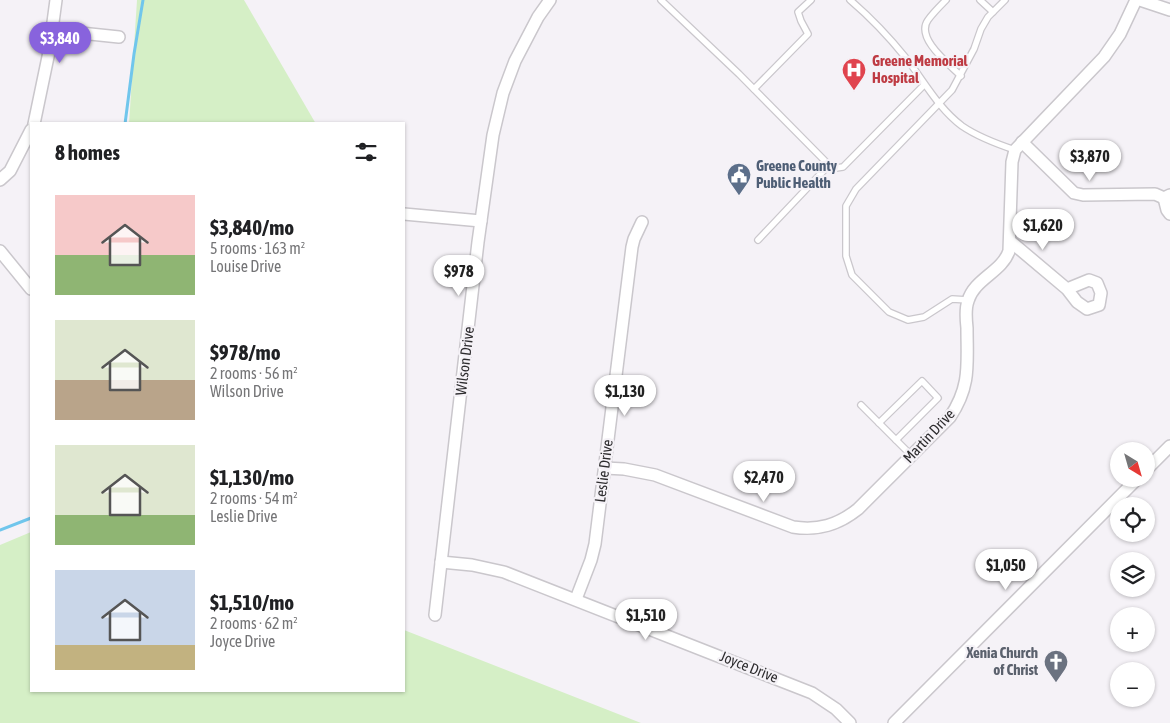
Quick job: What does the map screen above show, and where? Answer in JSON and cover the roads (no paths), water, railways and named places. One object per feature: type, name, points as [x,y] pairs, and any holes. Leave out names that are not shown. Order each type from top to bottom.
[{"type":"street","points":[[34,122],[56,0]]},
{"type":"street","name":"Wilson Drive","points":[[435,615],[493,135],[503,92],[522,46],[550,0]]},
{"type":"street","points":[[968,300],[978,286],[1004,262],[1009,251],[1012,162],[1018,146],[1110,50],[1136,0]]},
{"type":"street","points":[[1140,0],[1170,10]]},
{"type":"street","points":[[52,30],[120,37]]},
{"type":"street","points":[[0,180],[10,171],[30,132]]},
{"type":"street","points":[[1018,146],[1074,192],[1083,195],[1155,194],[1167,197],[1167,210],[1170,214]]},
{"type":"street","points":[[405,214],[482,221]]},
{"type":"street","name":"Leslie Drive","points":[[576,599],[595,544],[632,248],[642,222]]},
{"type":"street","points":[[1010,241],[1066,289]]},
{"type":"street","points":[[0,250],[30,288]]},
{"type":"street","name":"Martin Drive","points":[[605,468],[624,469],[655,475],[793,527],[814,529],[829,526],[853,514],[950,417],[960,402],[966,381],[968,300]]},
{"type":"street","points":[[1155,461],[1170,446]]},
{"type":"street","points":[[894,723],[1128,488]]},
{"type":"street","name":"Joyce Drive","points":[[441,562],[472,565],[504,572],[576,599],[812,693],[836,709],[850,723]]},
{"type":"lane","points":[[850,0],[865,13],[904,56],[939,104],[963,126],[996,144],[1018,146]]},
{"type":"lane","points":[[946,0],[927,21],[924,31],[927,40],[961,76]]},
{"type":"lane","points":[[980,0],[992,12]]},
{"type":"lane","points":[[968,300],[952,299],[916,320],[901,318],[889,312],[852,275],[848,266],[846,256],[846,206],[856,189],[952,90],[974,49],[981,29],[992,12],[1005,0]]},
{"type":"lane","points":[[754,89],[808,34],[798,12],[806,1]]},
{"type":"lane","points":[[666,2],[829,165],[836,168],[843,167],[924,85]]},
{"type":"lane","points":[[758,240],[829,165]]},
{"type":"lane","points":[[879,423],[922,381],[938,398],[896,440]]},
{"type":"lane","points":[[860,405],[912,456]]},
{"type":"waterway","points":[[125,122],[143,0]]},
{"type":"waterway","points":[[0,530],[30,518]]},
{"type":"place","name":"Greene Memorial Hospital","points":[[854,91]]},
{"type":"place","name":"Greene County Public Health","points":[[739,196]]},
{"type":"place","name":"Xenia Church of Christ","points":[[1056,683]]}]
